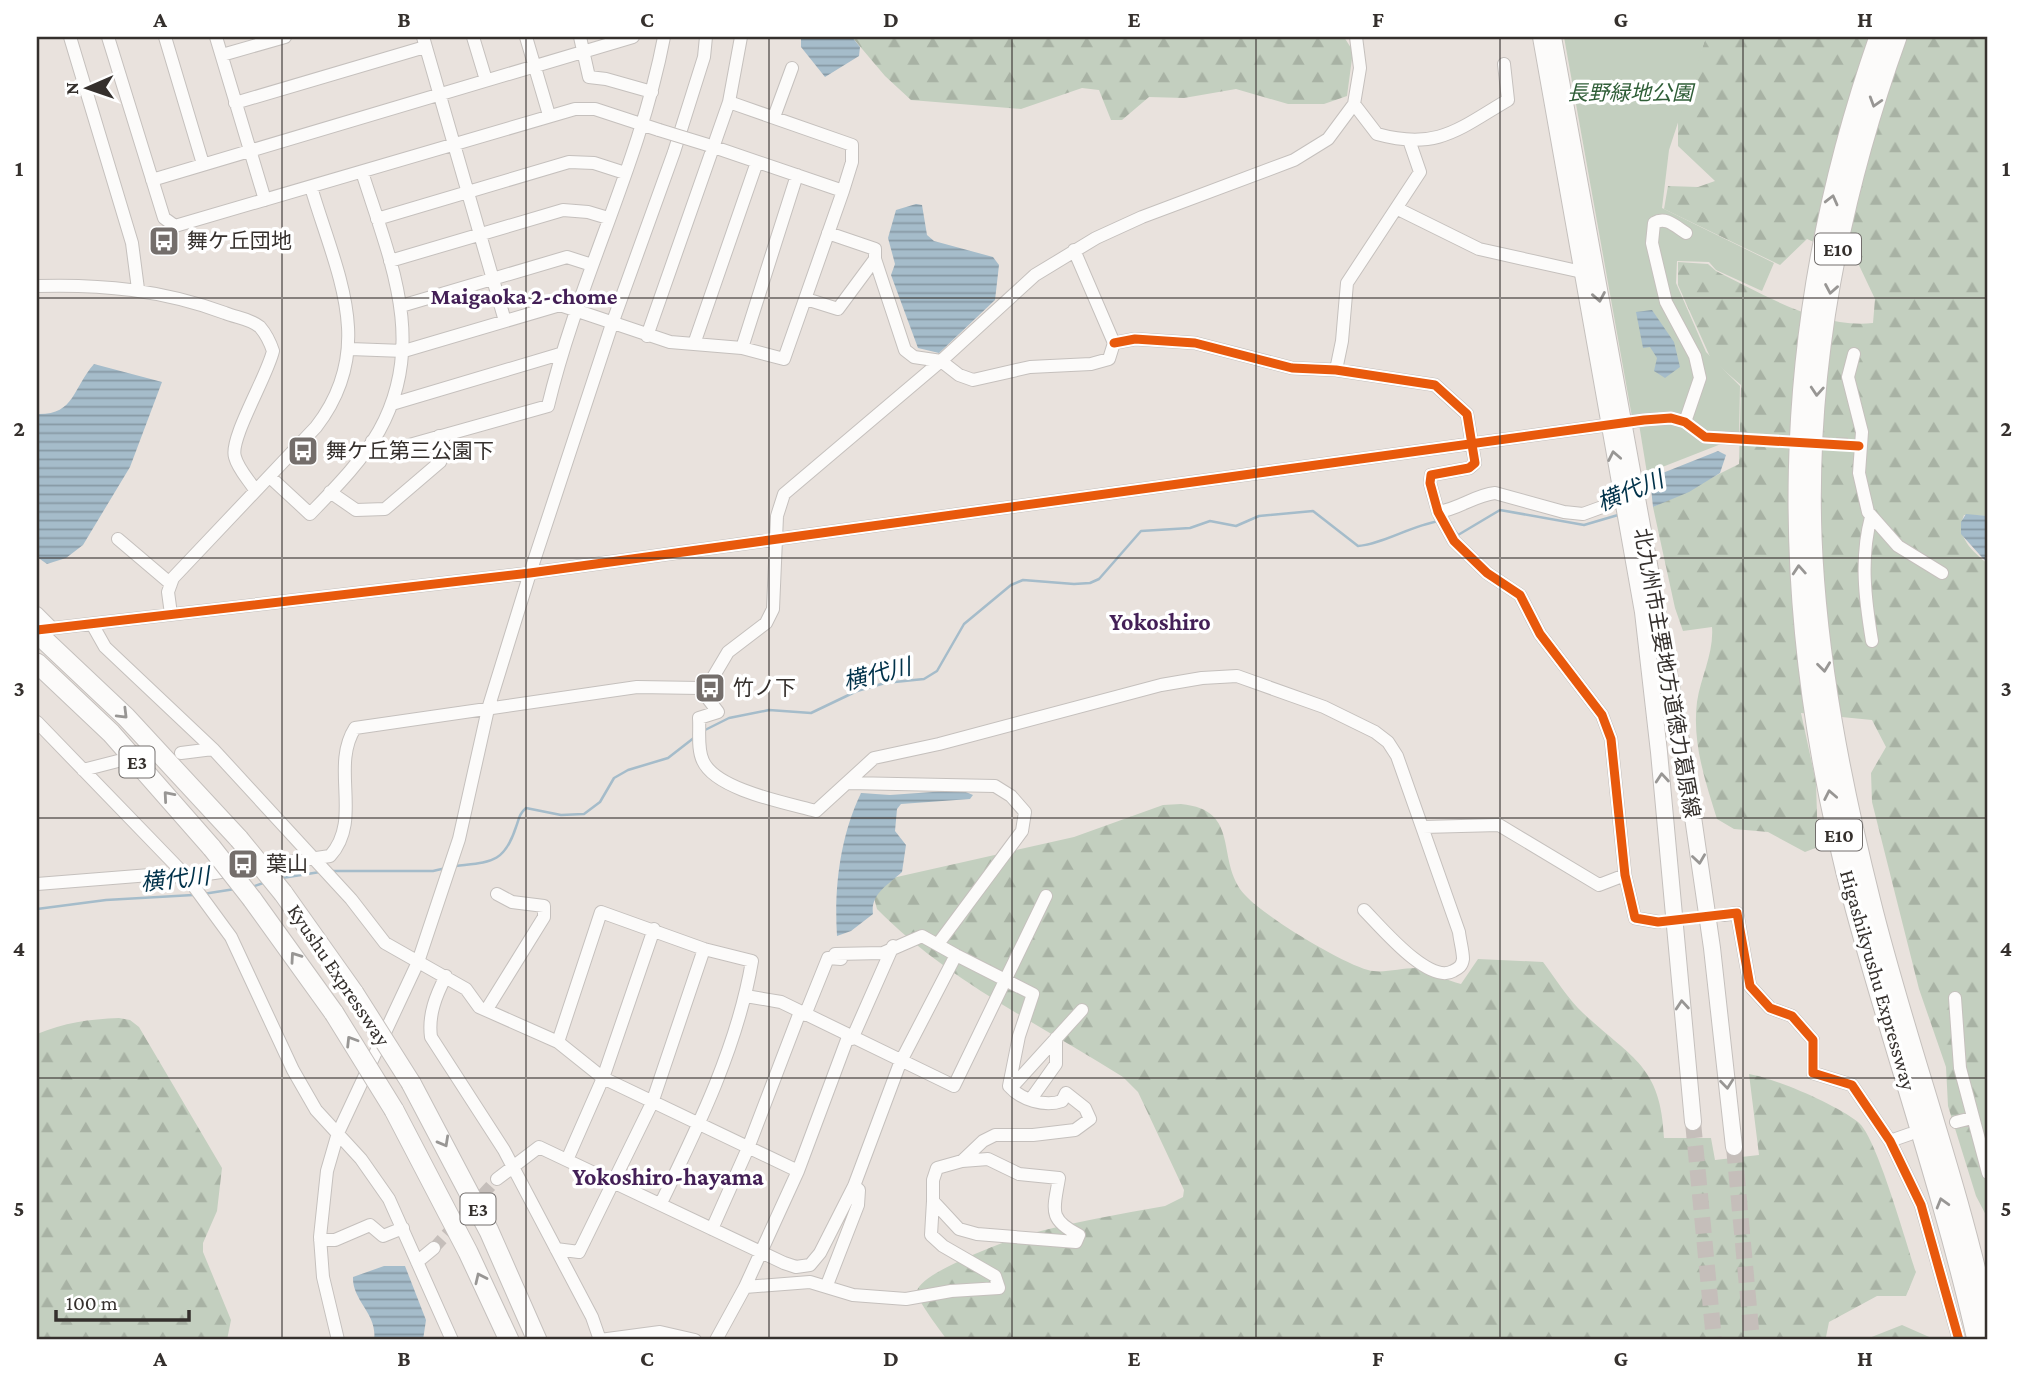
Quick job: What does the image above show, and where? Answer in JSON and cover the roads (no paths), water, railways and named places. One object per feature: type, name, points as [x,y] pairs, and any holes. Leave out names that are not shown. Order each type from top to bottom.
[{"type":"highway","name":"Higashikyushu Expressway","points":[[1846,173],[1879,37]]},
{"type":"highway","name":"Higashikyushu Expressway","points":[[1897,37],[1826,223],[1818,319],[1812,460],[1812,536],[1817,607],[1836,746],[1871,903],[1948,1167],[1988,1323]]},
{"type":"highway","name":"Higashikyushu Expressway","points":[[1818,319],[1797,460],[1796,536],[1811,690],[1854,904],[1951,1235],[1977,1340]]},
{"type":"highway","name":"Kyushu Expressway","points":[[42,630],[239,839],[283,893],[354,993],[411,1083],[489,1231],[537,1340]]},
{"type":"highway","name":"Kyushu Expressway","points":[[37,663],[119,742],[212,848],[253,898],[334,1013],[394,1110],[456,1229],[509,1340]]},
{"type":"main road","name":"北九州市主要地方道徳力葛原線","points":[[1541,37],[1582,272],[1685,762],[1712,948],[1734,1147]]},
{"type":"main road","name":"北九州市主要地方道徳力葛原線","points":[[1553,37],[1645,625],[1693,1122]]},
{"type":"street","points":[[70,37],[132,243],[138,289]]},
{"type":"street","points":[[108,37],[164,218],[175,226],[549,115],[595,109],[843,191]]},
{"type":"street","points":[[165,37],[203,164]]},
{"type":"street","points":[[216,37],[265,200]]},
{"type":"street","points":[[222,55],[285,37]]},
{"type":"street","points":[[473,37],[486,80]]},
{"type":"street","points":[[526,37],[549,115]]},
{"type":"street","points":[[580,37],[589,78],[606,79],[652,92]]},
{"type":"street","points":[[152,180],[633,37]]},
{"type":"street","points":[[372,441],[388,451],[548,406],[560,354],[644,123],[664,37]]},
{"type":"street","points":[[338,1340],[323,1277],[320,1240],[327,1171],[338,1133],[418,962],[459,839],[488,709],[530,573],[612,324],[678,140],[704,57],[706,37]]},
{"type":"street","points":[[648,336],[711,147],[729,102],[741,37]]},
{"type":"street","points":[[37,884],[150,875],[187,877],[314,861],[330,856],[341,844],[346,825],[345,749],[355,728],[637,687],[700,688],[712,679],[728,652],[766,623],[774,609],[777,516],[784,494],[942,361],[1035,275],[1074,250],[1142,217],[1294,160],[1328,139],[1354,104],[1360,68],[1356,37]]},
{"type":"street","points":[[235,103],[424,42],[505,321]]},
{"type":"street","points":[[1354,104],[1377,134],[1409,140],[1450,135],[1508,100],[1504,64]]},
{"type":"street","points":[[774,117],[792,68]]},
{"type":"street","points":[[350,349],[404,351],[560,305],[670,342],[742,348],[784,359],[843,191],[852,162],[852,145],[729,102]]},
{"type":"street","points":[[1335,370],[1342,341],[1348,283],[1420,172],[1409,140]]},
{"type":"street","points":[[377,219],[569,162],[594,163],[625,173]]},
{"type":"street","points":[[694,344],[757,162]]},
{"type":"street","points":[[270,477],[310,514],[372,441],[392,404],[404,351],[401,306],[362,172]]},
{"type":"street","points":[[742,348],[797,175]]},
{"type":"street","points":[[171,614],[168,593],[171,584],[333,406],[344,380],[350,349],[349,314],[311,187]]},
{"type":"street","points":[[1398,209],[1479,249],[1582,272]]},
{"type":"street","points":[[390,261],[563,211],[588,212],[608,218]]},
{"type":"street","points":[[1685,422],[1700,378],[1695,356],[1666,302],[1652,243],[1654,223],[1659,220],[1667,221],[1686,233]]},
{"type":"street","points":[[828,233],[875,248],[875,259],[905,350],[914,357],[942,361],[959,375],[981,380],[1030,367],[1091,365],[1108,359],[1114,343],[1074,250]]},
{"type":"street","points":[[401,306],[567,257],[592,265]]},
{"type":"street","points":[[806,299],[838,309],[875,259]]},
{"type":"street","points":[[37,286],[93,285],[138,289],[249,320],[269,340],[273,351],[267,373],[234,441],[235,459],[255,490]]},
{"type":"street","points":[[1114,343],[1135,339],[1195,343],[1292,368],[1335,370],[1435,385],[1467,414],[1475,463],[1469,468],[1432,475],[1430,483],[1438,512],[1454,541],[1463,551],[1487,573],[1520,595],[1540,634],[1602,715],[1611,740],[1625,875],[1635,918],[1658,922]]},
{"type":"street","points":[[392,404],[560,354]]},
{"type":"street","points":[[1854,354],[1848,377],[1862,432],[1856,445],[1859,473],[1871,517],[1864,559],[1872,641]]},
{"type":"street","points":[[37,613],[42,630],[530,573],[1671,418],[1685,422],[1705,437],[1746,439]]},
{"type":"street","points":[[330,492],[356,510],[385,509],[440,462],[444,454],[439,436]]},
{"type":"street","points":[[1438,512],[1457,509],[1485,494],[1495,493],[1564,512],[1583,514],[1616,502]]},
{"type":"street","points":[[1871,517],[1898,546],[1942,573]]},
{"type":"street","points":[[118,539],[171,584]]},
{"type":"street","points":[[92,624],[105,646],[213,749],[351,899],[385,943],[466,989],[479,1007],[558,1042],[603,1078],[798,1171]]},
{"type":"street","points":[[700,688],[718,712],[699,718],[702,759],[710,773],[763,796],[816,811],[866,763],[884,755],[939,744],[1161,685],[1237,676],[1324,707],[1375,732],[1388,742],[1397,756],[1459,932],[1463,962],[1459,968],[1447,975],[1434,972],[1407,953],[1364,910]]},
{"type":"street","points":[[37,722],[187,877],[231,937],[293,1070],[316,1110],[361,1159],[403,1228],[452,1340]]},
{"type":"street","points":[[181,753],[213,749]]},
{"type":"street","points":[[83,770],[118,761]]},
{"type":"street","points":[[848,783],[995,786],[1011,796],[1025,812],[1022,831],[938,944]]},
{"type":"street","points":[[1423,827],[1490,823],[1521,836],[1599,885],[1625,875]]},
{"type":"street","points":[[487,1009],[544,917],[544,906],[512,902],[497,894]]},
{"type":"street","points":[[746,996],[781,1002],[900,1063],[954,1086],[1046,896]]},
{"type":"street","points":[[558,1042],[601,912],[704,949],[752,961],[746,996],[698,1125],[660,1203]]},
{"type":"street","points":[[1724,915],[1737,913],[1751,986],[1770,1008],[1792,1016],[1813,1040],[1813,1073],[1852,1085],[1890,1141],[1921,1205],[1959,1340]]},
{"type":"street","points":[[568,1160],[603,1078],[654,929]]},
{"type":"street","points":[[712,1229],[828,958],[883,953],[893,946],[922,936],[1033,994],[1019,1036],[1011,1088],[1016,1094],[1051,1105],[1062,1101],[1066,1093],[1085,1108],[1090,1119],[1075,1130],[1033,1135],[995,1135],[983,1141],[962,1161]]},
{"type":"street","points":[[716,1340],[745,1287],[798,1171],[850,1038],[893,946]]},
{"type":"street","points":[[556,1249],[579,1252],[614,1182],[652,1103],[704,949]]},
{"type":"street","points":[[497,1179],[539,1147],[760,1252],[796,1267],[810,1265],[820,1253],[854,1186],[900,1063],[956,955]]},
{"type":"street","points":[[446,976],[429,1024],[431,1037],[478,1105],[592,1317],[600,1340],[660,1332],[695,1340]]},
{"type":"street","points":[[1955,998],[1960,1068],[1988,1173]]},
{"type":"street","points":[[1011,1088],[1082,1010]]},
{"type":"street","points":[[1031,1099],[1056,1064],[1056,1038]]},
{"type":"street","points":[[1956,1122],[1972,1118]]},
{"type":"street","points":[[1890,1141],[1910,1134]]},
{"type":"street","points":[[745,1287],[810,1282],[853,1295],[906,1299],[951,1291],[999,1288],[996,1276],[943,1246],[931,1235],[933,1180],[937,1168],[962,1161],[988,1159],[1019,1174],[1059,1178],[1054,1213],[1061,1226],[1079,1234],[1076,1242],[977,1234],[959,1229],[933,1201]]},
{"type":"street","points":[[827,1285],[858,1205],[859,1190],[854,1186]]},
{"type":"street","points":[[320,1240],[335,1240],[370,1225],[383,1236],[403,1228]]},
{"type":"street","points":[[418,1262],[435,1248]]},
{"type":"water","points":[[801,37],[852,37],[860,47],[859,56],[825,77],[801,47]]},
{"type":"water","points":[[916,204],[922,205],[927,235],[934,241],[993,257],[999,265],[995,300],[939,353],[918,348],[891,275],[895,264],[888,238],[896,210]]},
{"type":"water","points":[[1652,310],[1674,342],[1680,367],[1665,378],[1654,371],[1657,358],[1650,347],[1643,348],[1636,312]]},
{"type":"water","points":[[94,364],[162,382],[130,467],[83,545],[66,558],[47,564],[37,557],[37,414],[59,410],[66,405]]},
{"type":"water","points":[[1718,451],[1726,455],[1720,473],[1689,492],[1653,507],[1650,478]]},
{"type":"water","points":[[1966,514],[1988,516],[1988,564],[1961,534],[1961,522]]},
{"type":"water","points":[[961,790],[973,795],[970,799],[901,804],[897,809],[895,831],[906,845],[902,872],[877,895],[873,914],[851,931],[837,936],[838,881],[843,845],[861,793],[890,795]]},
{"type":"water","points":[[384,1266],[405,1266],[426,1320],[423,1340],[374,1340],[372,1323],[356,1293],[353,1277]]},
{"type":"waterway","name":"横代川","points":[[1455,531],[1458,535],[1500,510],[1584,525],[1618,515]]},
{"type":"waterway","name":"横代川","points":[[703,731],[729,718],[769,710],[811,713],[857,691],[885,683],[924,679],[937,671],[964,624],[1011,585],[1023,580],[1090,583],[1099,579],[1141,531],[1190,528],[1210,521],[1236,526],[1259,516],[1313,511],[1358,546],[1439,521]]},
{"type":"waterway","name":"横代川","points":[[456,866],[487,862],[501,855],[526,808],[561,815],[584,814],[600,802],[614,778],[628,770],[668,758],[695,737]]},
{"type":"waterway","name":"横代川","points":[[330,871],[433,871],[446,868]]},
{"type":"waterway","name":"横代川","points":[[282,878],[320,872]]},
{"type":"waterway","name":"横代川","points":[[252,887],[266,882]]},
{"type":"waterway","name":"横代川","points":[[203,894],[235,889]]},
{"type":"waterway","name":"横代川","points":[[37,909],[106,900],[193,895]]},
{"type":"tunnel","points":[[1746,439],[1853,444]]},
{"type":"tunnel","points":[[1658,922],[1724,915]]},
{"type":"tunnel","points":[[1693,1122],[1714,1340]]},
{"type":"tunnel","points":[[1734,1147],[1752,1340]]},
{"type":"tunnel","points":[[434,1248],[497,1179]]},
{"type":"place","name":"舞ケ丘団地","points":[[164,241]]},
{"type":"place","name":"舞ケ丘第三公園下","points":[[303,451]]},
{"type":"place","name":"竹ノ下","points":[[710,688]]},
{"type":"place","name":"葉山","points":[[243,864]]},
{"type":"district","name":"Maigaoka 2-chome","points":[[524,296]]},
{"type":"district","name":"Yokoshiro","points":[[1160,622]]},
{"type":"district","name":"Yokoshiro-hayama","points":[[668,1177]]},
{"type":"park label","name":"長野緑地公園","points":[[1630,93]]}]
